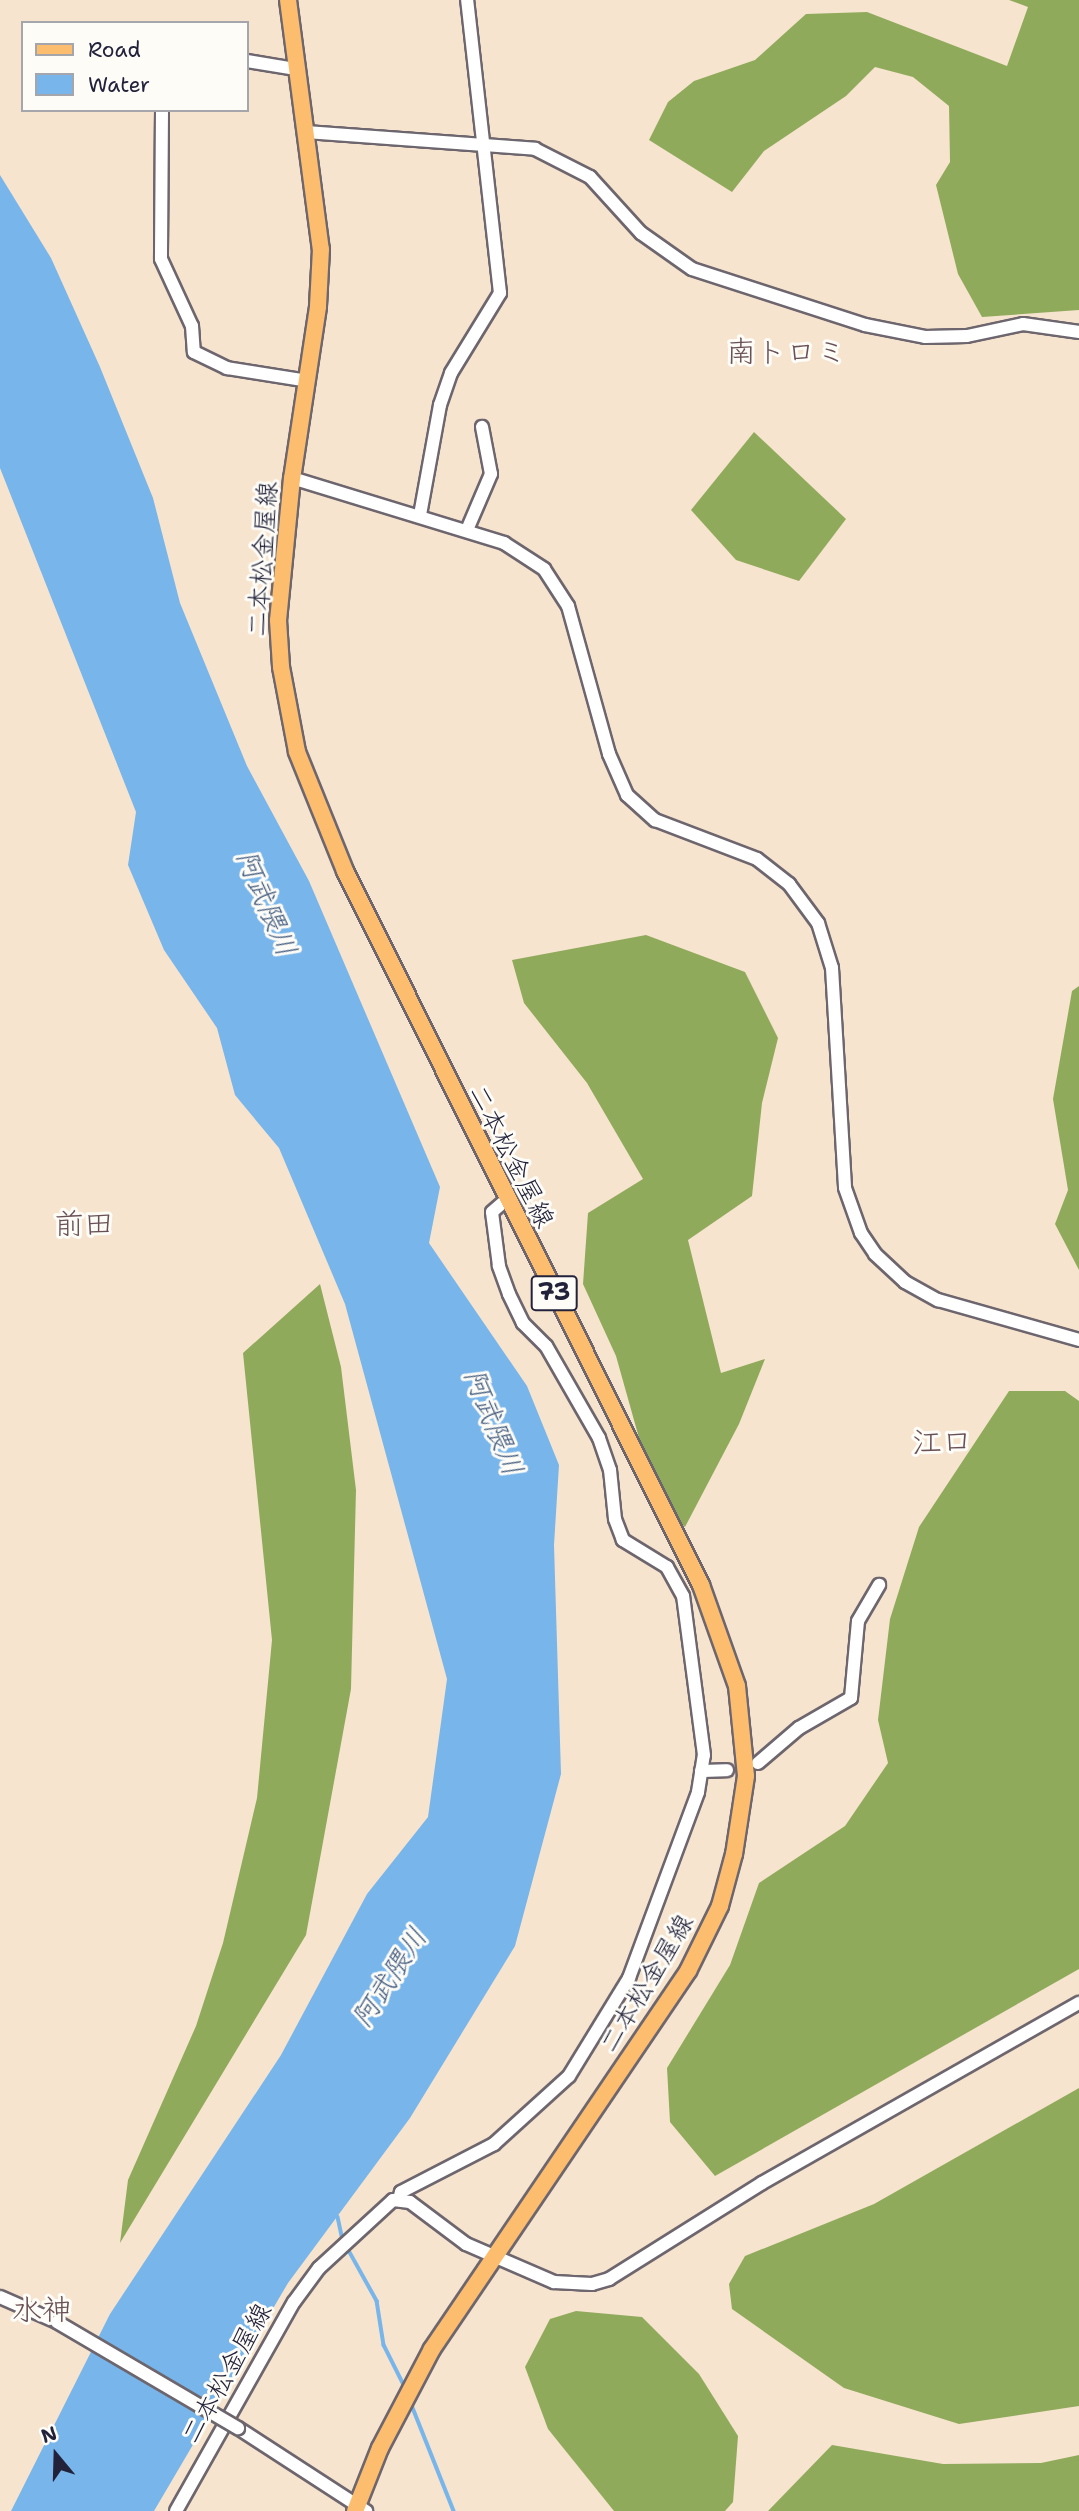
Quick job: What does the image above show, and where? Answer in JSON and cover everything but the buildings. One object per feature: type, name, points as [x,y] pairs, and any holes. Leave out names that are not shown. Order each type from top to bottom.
[{"type":"main road","name":"二本松金屋線","points":[[288,0],[321,249],[308,381],[292,478],[278,620],[281,667],[297,752],[345,872],[701,1585],[737,1686],[746,1776],[734,1854],[720,1906],[688,1971],[432,2349],[380,2448],[360,2509]]},
{"type":"street","points":[[420,515],[447,384],[500,293],[467,0]]},
{"type":"street","points":[[248,61],[296,69]]},
{"type":"street","points":[[162,112],[161,259],[192,326],[194,352],[227,368],[308,381]]},
{"type":"street","points":[[306,132],[535,149],[590,177],[641,233],[692,269],[722,282],[865,325],[925,337],[967,336],[1023,324],[1079,332]]},
{"type":"street","points":[[467,530],[492,463],[482,427]]},
{"type":"street","points":[[292,478],[467,530],[525,554],[558,586],[586,662],[609,754],[627,795],[655,820],[757,859],[789,884],[818,923],[832,968],[845,1188],[861,1233],[875,1254],[905,1282],[938,1300],[1079,1340]]},
{"type":"street","name":"二本松金屋線","points":[[176,2511],[294,2302],[320,2268],[388,2204],[399,2199],[401,2192],[494,2144],[569,2076],[629,1978],[701,1771],[704,1738],[683,1596],[667,1567],[623,1540],[615,1519],[612,1479],[598,1438],[546,1346],[523,1323],[509,1294],[499,1266],[492,1212],[506,1199]]},
{"type":"street","points":[[758,1763],[799,1728],[851,1698],[858,1621],[879,1585]]},
{"type":"street","points":[[701,1771],[727,1770]]},
{"type":"street","points":[[399,2199],[418,2207],[466,2244],[554,2283],[592,2284],[609,2279],[762,2183],[1079,2003]]},
{"type":"street","points":[[0,2297],[57,2322],[238,2428],[360,2509]]},
{"type":"green space","points":[[1009,0],[1079,0],[1079,310],[982,317],[958,274],[936,185],[950,162],[949,106],[913,77],[875,67],[846,96],[764,151],[732,192],[649,140],[668,102],[694,81],[755,60],[806,14],[867,12],[1007,66],[1028,7]]},
{"type":"green space","points":[[754,432],[846,519],[799,581],[736,560],[691,510]]},
{"type":"green space","points":[[646,935],[745,972],[778,1038],[762,1103],[752,1196],[688,1240],[721,1373],[765,1359],[739,1424],[685,1527],[657,1502],[616,1356],[583,1284],[588,1213],[643,1179],[587,1083],[524,1003],[512,960]]},
{"type":"green space","points":[[1079,986],[1079,1270],[1055,1224],[1068,1190],[1053,1099],[1072,991]]},
{"type":"green space","points":[[320,1284],[341,1367],[356,1490],[351,1689],[306,1935],[120,2243],[128,2180],[196,2026],[223,1943],[257,1798],[272,1640],[243,1353]]},
{"type":"green space","points":[[1009,1391],[1065,1391],[1079,1401],[1079,1969],[715,2176],[670,2122],[667,2068],[730,1965],[759,1883],[845,1826],[888,1763],[878,1720],[890,1619],[919,1527]]},
{"type":"green space","points":[[1079,2088],[1079,2406],[959,2424],[844,2388],[732,2309],[729,2284],[745,2256],[874,2204]]},
{"type":"green space","points":[[576,2311],[642,2317],[699,2374],[738,2436],[733,2502],[725,2511],[614,2511],[548,2429],[525,2367],[550,2319]]},
{"type":"green space","points":[[832,2445],[943,2464],[1041,2463],[1079,2455],[1079,2511],[768,2511]]},
{"type":"water","name":"阿武隈川","points":[[0,175],[51,258],[100,367],[153,498],[180,603],[247,766],[309,881],[440,1187],[429,1243],[527,1386],[559,1465],[554,1545],[561,1774],[515,1946],[410,2118],[288,2283],[154,2511],[11,2511],[110,2314],[281,2055],[367,1894],[428,1817],[447,1679],[345,1304],[279,1148],[235,1095],[217,1028],[164,950],[128,865],[136,812],[0,468]]},
{"type":"waterway","points":[[338,2217],[343,2240]]},
{"type":"waterway","points":[[347,2247],[377,2301],[384,2345],[406,2389]]},
{"type":"waterway","points":[[411,2403],[454,2511]]},
{"type":"district","name":"南トロミ","points":[[786,352]]},
{"type":"district","name":"前田","points":[[84,1224]]},
{"type":"district","name":"江口","points":[[942,1442]]},
{"type":"district","name":"水神","points":[[42,2310]]}]
